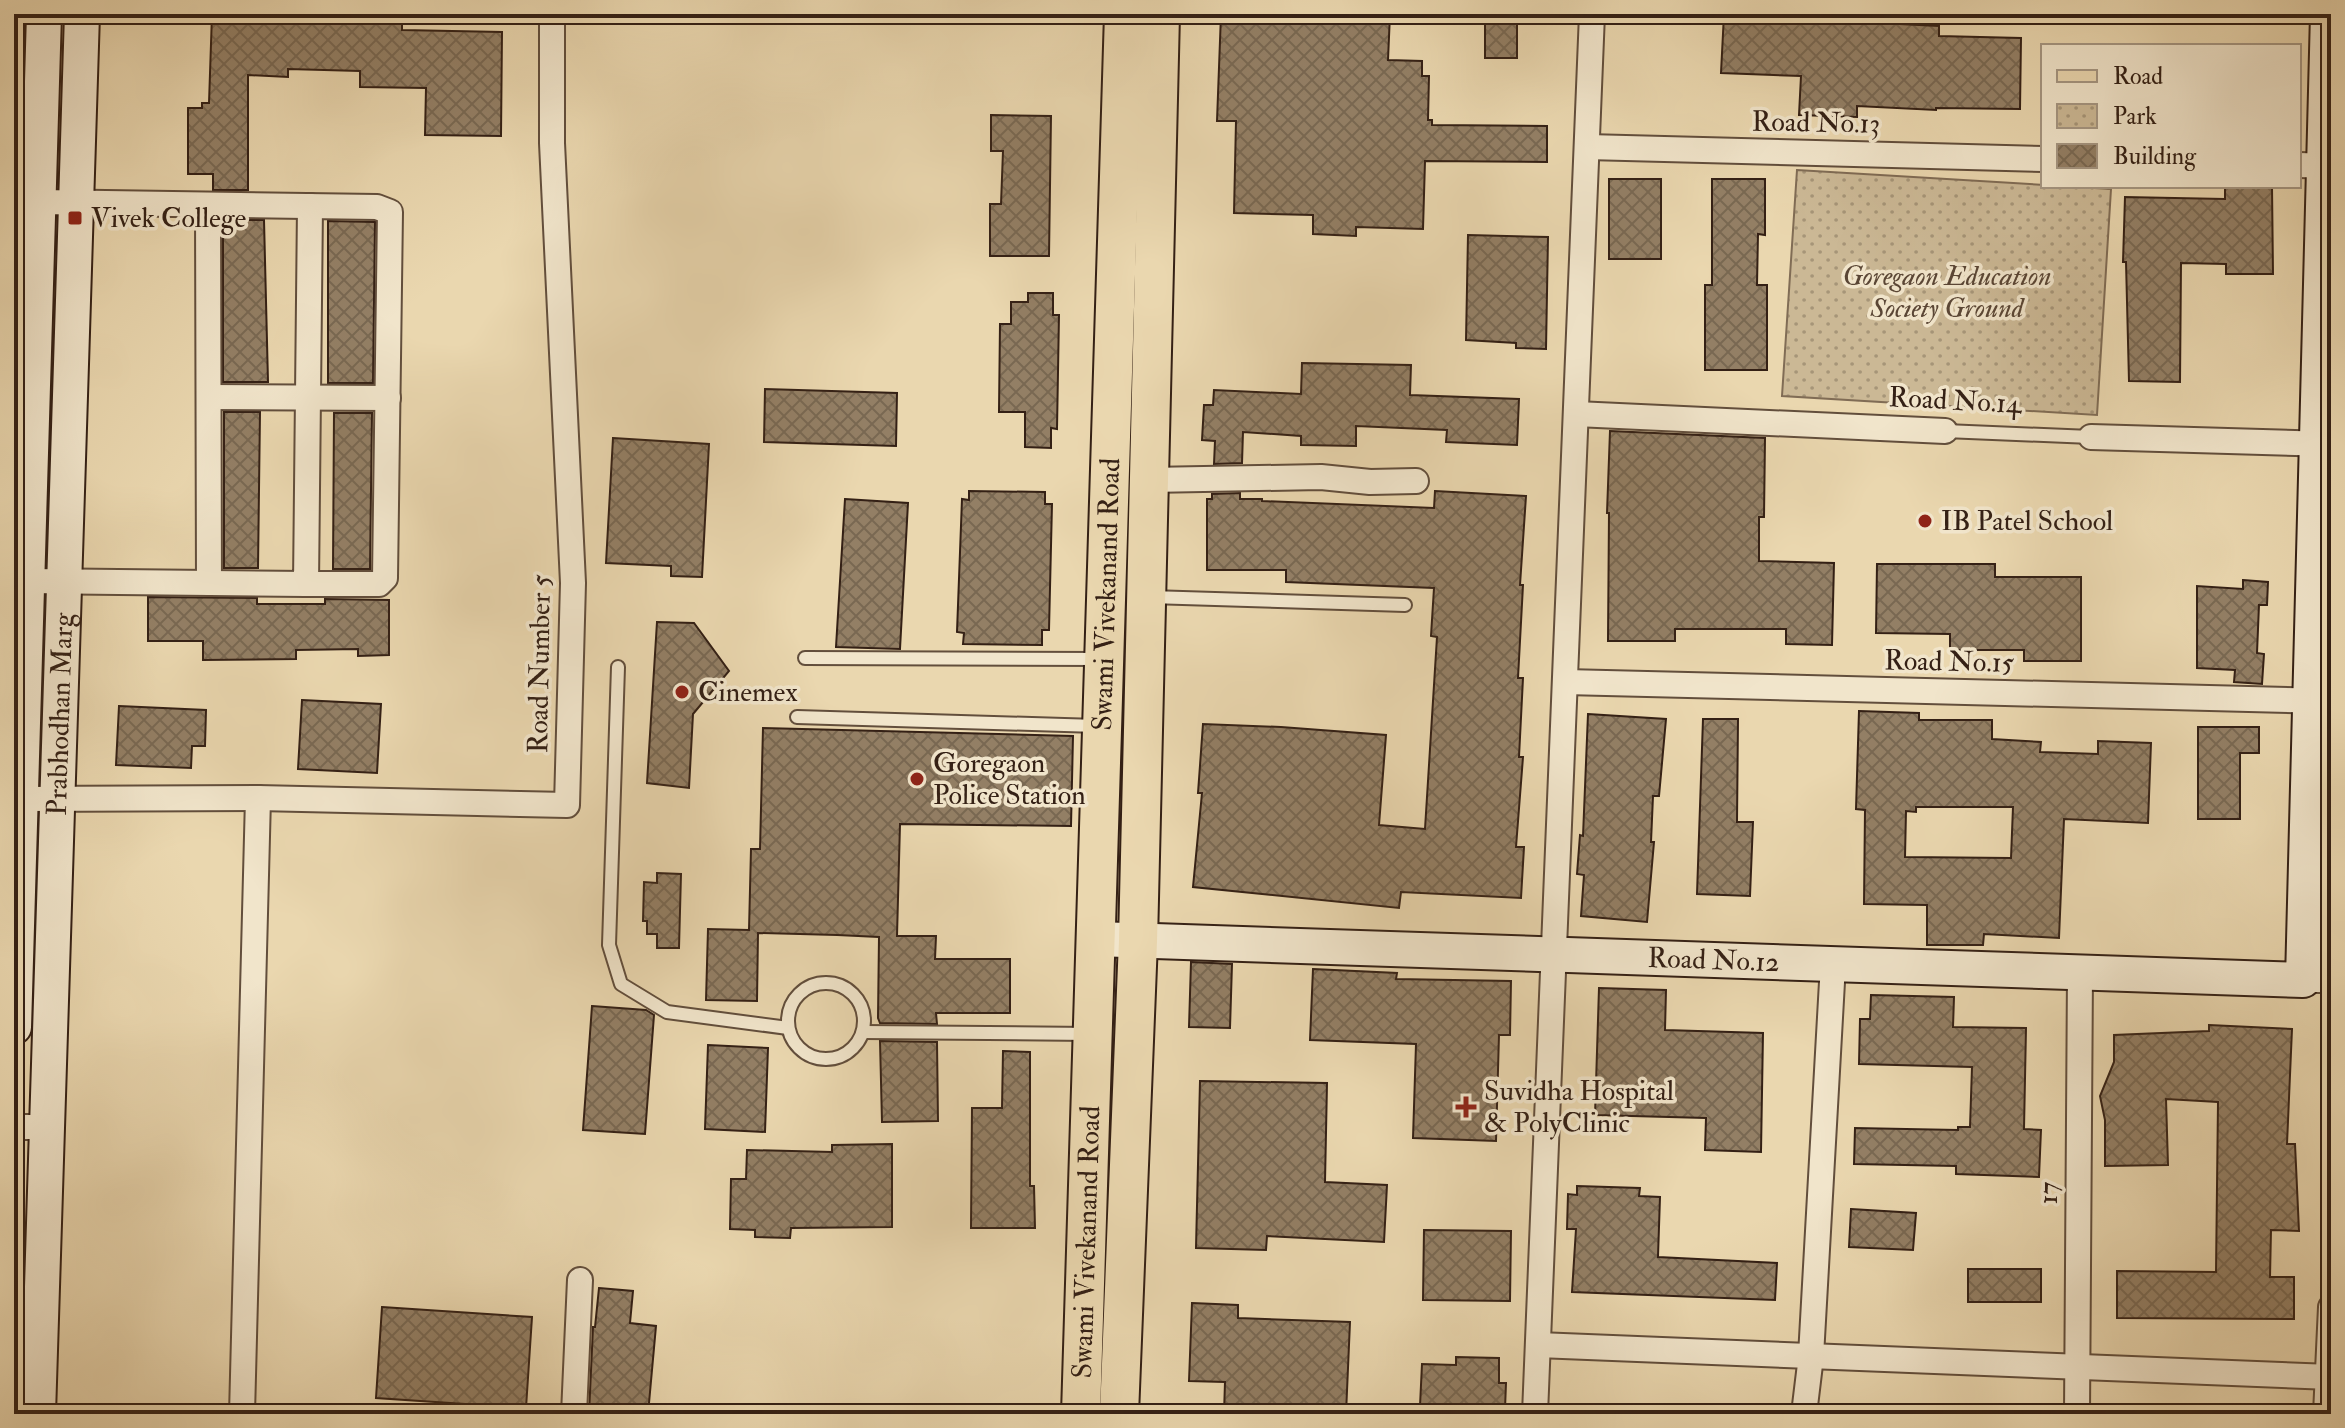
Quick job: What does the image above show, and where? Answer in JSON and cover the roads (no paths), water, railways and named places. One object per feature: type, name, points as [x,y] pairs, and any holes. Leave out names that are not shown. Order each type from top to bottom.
[{"type":"main road","name":"Swami Vivekanand Road","points":[[1081,1414],[1124,14]]},
{"type":"main road","name":"Swami Vivekanand Road","points":[[1119,1414],[1138,941],[1160,14]]},
{"type":"street","points":[[14,1027],[44,14]]},
{"type":"street","name":"Prabhodhan Marg","points":[[38,1414],[30,1127],[57,800],[82,14]]},
{"type":"street","name":"Road Number 5","points":[[21,799],[258,798],[567,805],[573,583],[552,143],[552,14]]},
{"type":"street","points":[[1535,1414],[1592,14]]},
{"type":"street","points":[[2317,980],[2324,444],[2318,166],[2328,14]]},
{"type":"street","points":[[42,73],[80,74]]},
{"type":"street","name":"Road No.13","points":[[1587,147],[2041,159]]},
{"type":"street","points":[[27,581],[379,584],[384,581],[390,212],[377,207],[39,202]]},
{"type":"street","points":[[208,205],[209,583]]},
{"type":"street","points":[[306,584],[310,206]]},
{"type":"street","points":[[209,397],[388,398]]},
{"type":"street","name":"Road No.14","points":[[1576,414],[1945,431]]},
{"type":"street","name":"Road No.14","points":[[2091,437],[2324,444]]},
{"type":"street","points":[[30,472],[66,473]]},
{"type":"street","points":[[1149,480],[1321,477],[1370,482],[1416,481]]},
{"type":"street","name":"Road No.15","points":[[1565,682],[2321,701]]},
{"type":"street","points":[[242,1414],[258,798]]},
{"type":"street","name":"Road No.12","points":[[1096,939],[2317,980]]},
{"type":"street","points":[[1804,1414],[1811,1356],[1833,964]]},
{"type":"street","name":"17","points":[[2077,1414],[2080,973]]},
{"type":"street","points":[[574,1414],[580,1280]]},
{"type":"street","points":[[2326,1414],[2331,1307]]},
{"type":"street","points":[[1538,1345],[2329,1377]]},
{"type":"lane","name":"Road No.14","points":[[1945,431],[2091,437]]},
{"type":"lane","points":[[1147,597],[1405,605]]},
{"type":"lane","points":[[805,658],[1105,659]]},
{"type":"lane","points":[[618,667],[609,945],[621,984],[667,1012],[788,1028]]},
{"type":"lane","points":[[797,717],[1102,726]]},
{"type":"lane","points":[[822,982],[847,988],[856,996],[865,1019],[864,1032],[849,1052],[824,1059],[801,1049],[788,1028],[792,1003],[810,986],[822,982]]},
{"type":"lane","points":[[864,1032],[1093,1034]]},
{"type":"place","name":"Vivek College","points":[[75,218]]},
{"type":"place","name":"IB Patel School","points":[[1925,521]]},
{"type":"place","name":"Cinemex","points":[[682,692]]},
{"type":"place","name":"Goregaon Police Station","points":[[917,779]]},
{"type":"place","name":"Suvidha Hospital & PolyClinic","points":[[1466,1107]]},
{"type":"park label","name":"Goregaon Education Society Ground","points":[[1947,292]]}]
